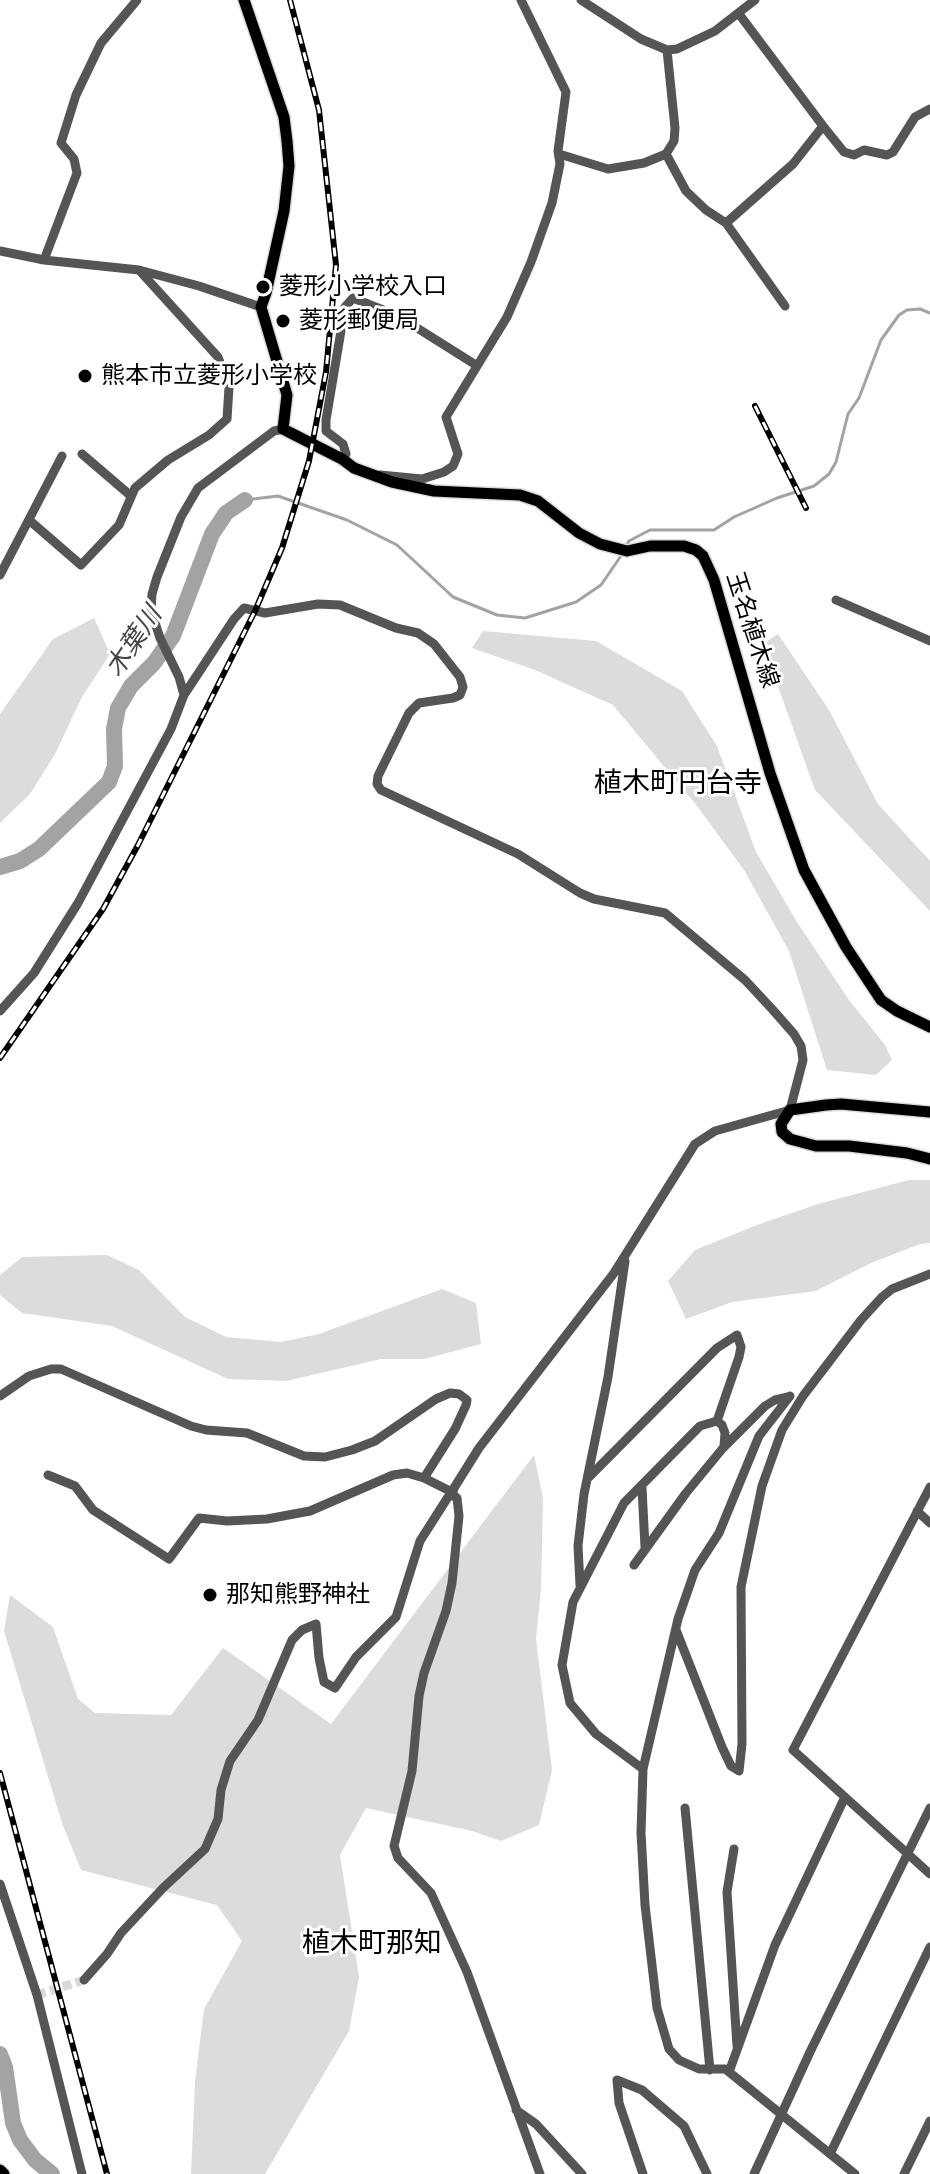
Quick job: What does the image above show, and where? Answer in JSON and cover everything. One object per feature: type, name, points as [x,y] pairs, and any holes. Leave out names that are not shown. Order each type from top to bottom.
[{"type":"main road","points":[[244,0],[284,117],[289,166],[284,211],[261,307],[287,395],[283,429]]},
{"type":"main road","name":"玉名植木線","points":[[283,429],[354,468],[412,488],[520,495],[538,501],[569,526],[600,544],[627,551],[650,546],[684,546],[703,556],[714,580],[770,773],[804,870],[846,947],[881,1000],[930,1027]]},
{"type":"main road","points":[[930,1112],[841,1104],[790,1110],[781,1124],[782,1132],[790,1139],[816,1146],[849,1146],[930,1159]]},
{"type":"street","points":[[44,260],[77,173],[74,159],[61,143],[76,95],[101,43],[137,0]]},
{"type":"street","points":[[372,474],[422,479],[453,466],[458,454],[446,417],[507,317],[552,203],[560,164],[566,92],[521,0]]},
{"type":"street","points":[[581,0],[641,39],[667,50],[677,49],[715,31],[755,0]]},
{"type":"street","points":[[739,14],[844,152],[854,155],[864,150],[887,155],[893,152],[915,117],[930,109]]},
{"type":"street","points":[[559,154],[608,169],[644,163],[666,154],[674,141],[675,128],[667,50]]},
{"type":"street","points":[[726,223],[793,164],[823,126]]},
{"type":"street","points":[[666,154],[686,191],[726,223],[785,306]]},
{"type":"street","points":[[0,251],[44,260],[139,270],[261,307]]},
{"type":"street","points":[[29,520],[81,565],[119,525],[135,488],[168,460],[209,435],[227,419],[226,374],[218,357],[139,270]]},
{"type":"street","points":[[343,460],[346,454],[343,444],[326,431],[326,420],[345,307],[353,298],[398,316],[476,365]]},
{"type":"street","points":[[184,695],[151,610],[157,577],[181,517],[198,488],[274,431],[283,429]]},
{"type":"street","points":[[82,454],[131,496]]},
{"type":"street","points":[[0,575],[62,456]]},
{"type":"street","points":[[836,600],[930,641]]},
{"type":"street","points":[[0,1011],[34,973],[78,903],[171,729],[184,695],[244,608],[265,613],[318,604],[340,605],[396,628],[418,633],[434,644],[460,677],[463,687],[460,695],[419,703],[409,713],[378,776],[377,784],[381,790],[518,854],[580,893],[594,899],[665,913],[745,980],[794,1034],[801,1046],[803,1060],[790,1110],[704,1136],[695,1144],[625,1255],[501,1417],[420,1541],[396,1617],[356,1657],[335,1688],[324,1682],[316,1624],[302,1630],[292,1640],[258,1720],[230,1761],[221,1790],[218,1819],[205,1849],[163,1888],[84,1980]]},
{"type":"street","points":[[580,1585],[578,1546],[608,1377],[625,1255]]},
{"type":"street","points":[[675,1630],[722,1747],[731,1766],[739,1771],[742,1744],[743,1575],[762,1486],[782,1430],[803,1396],[882,1297],[903,1283],[930,1274]]},
{"type":"street","points":[[588,1478],[717,1348],[737,1335],[741,1347],[739,1357],[717,1421]]},
{"type":"street","points":[[0,1396],[29,1376],[61,1369],[191,1426],[247,1433],[304,1456],[325,1457],[375,1441],[436,1399],[450,1393],[459,1394],[467,1400],[466,1405],[450,1439],[424,1478]]},
{"type":"street","points":[[634,1565],[723,1448],[765,1406],[790,1396],[803,1396]]},
{"type":"street","points":[[790,1396],[759,1436],[719,1533],[695,1570],[675,1630],[643,1769],[641,1833],[645,1905],[657,2008],[669,2049],[679,2060],[699,2069],[729,2072],[855,2174]]},
{"type":"street","points":[[717,1421],[725,1433],[723,1448]]},
{"type":"street","points":[[643,1769],[596,1734],[570,1703],[562,1665],[573,1602],[624,1503],[700,1426],[717,1421]]},
{"type":"street","points":[[48,1475],[75,1486],[93,1510],[169,1559],[199,1518],[227,1521],[310,1511],[393,1475],[407,1473],[424,1478],[448,1490],[459,1503],[452,1583],[446,1611],[424,1673],[412,1771],[394,1846],[398,1858],[431,1893],[474,1991],[540,2174]]},
{"type":"street","points":[[930,1487],[793,1750],[930,1874]]},
{"type":"street","points":[[642,1488],[645,1547]]},
{"type":"street","points":[[917,1511],[930,1523]]},
{"type":"street","points":[[729,2072],[775,1945],[845,1797]]},
{"type":"street","points":[[685,1808],[710,2070]]},
{"type":"street","points":[[754,2174],[930,1808]]},
{"type":"street","points":[[734,1849],[727,1892],[737,2049]]},
{"type":"street","points":[[0,1884],[37,1995],[82,2174]]},
{"type":"street","points":[[830,2154],[930,1947]]},
{"type":"street","points":[[643,2174],[619,2103],[617,2080],[642,2090],[684,2126],[707,2174]]},
{"type":"street","points":[[516,2110],[536,2124],[582,2174]]},
{"type":"street","points":[[904,2174],[930,2121]]},
{"type":"shaded area","points":[[94,618],[110,654],[82,697],[55,754],[30,794],[0,823],[0,714],[53,639]]},
{"type":"shaded area","points":[[483,631],[596,641],[682,691],[717,746],[756,852],[797,922],[849,1000],[885,1045],[892,1060],[876,1075],[827,1070],[789,951],[744,870],[697,806],[613,705],[535,670],[472,648]]},
{"type":"shaded area","points":[[778,634],[829,710],[878,804],[930,861],[930,911],[815,790],[775,678],[766,642]]},
{"type":"shaded area","points":[[909,1180],[930,1180],[930,1243],[871,1263],[816,1291],[732,1302],[686,1319],[668,1281],[695,1250],[818,1204]]},
{"type":"shaded area","points":[[107,1255],[139,1270],[185,1317],[226,1337],[281,1342],[319,1334],[442,1289],[476,1303],[481,1344],[424,1359],[381,1359],[286,1381],[228,1379],[112,1326],[22,1313],[0,1295],[0,1275],[22,1257]]},
{"type":"shaded area","points":[[534,1455],[543,1498],[541,1589],[536,1639],[552,1770],[539,1825],[501,1841],[472,1831],[366,1808],[340,1855],[359,1977],[349,2031],[265,2174],[191,2174],[195,2081],[204,2009],[242,1941],[217,1905],[81,1870],[62,1823],[4,1631],[10,1595],[53,1627],[78,1699],[95,1713],[171,1715],[223,1648],[331,1724]]},
{"type":"waterway","points":[[626,546],[629,541],[650,530],[714,530],[734,517],[777,498],[814,486],[829,474],[836,462],[848,414],[859,398],[881,340],[899,315],[907,310],[920,309],[930,313]]},
{"type":"waterway","points":[[245,500],[278,496],[347,520],[397,545],[453,597],[497,615],[525,618],[576,602],[601,585],[623,553]]},
{"type":"waterway","name":"木葉川","points":[[0,867],[20,861],[39,849],[109,782],[115,766],[114,729],[118,708],[131,686],[154,663],[173,636],[212,534],[226,513],[245,500]]},
{"type":"waterway","name":"木葉川","points":[[0,2054],[5,2067],[13,2123],[20,2140],[35,2160],[52,2174]]},
{"type":"tunnel","points":[[37,1995],[84,1980]]},
{"type":"railway","points":[[0,1058],[103,909],[138,845],[255,611],[282,548],[309,461],[326,372],[336,265],[319,110],[290,0]]},
{"type":"railway","points":[[755,406],[806,508]]},
{"type":"railway","points":[[0,1773],[107,2174]]},
{"type":"place","name":"菱形小学校入口","points":[[263,287]]},
{"type":"place","name":"菱形郵便局","points":[[283,321]]},
{"type":"place","name":"熊本市立菱形小学校","points":[[85,376]]},
{"type":"place","name":"那知熊野神社","points":[[210,1595]]},
{"type":"district","name":"植木町円台寺","points":[[678,784]]},
{"type":"district","name":"植木町那知","points":[[372,1944]]}]
